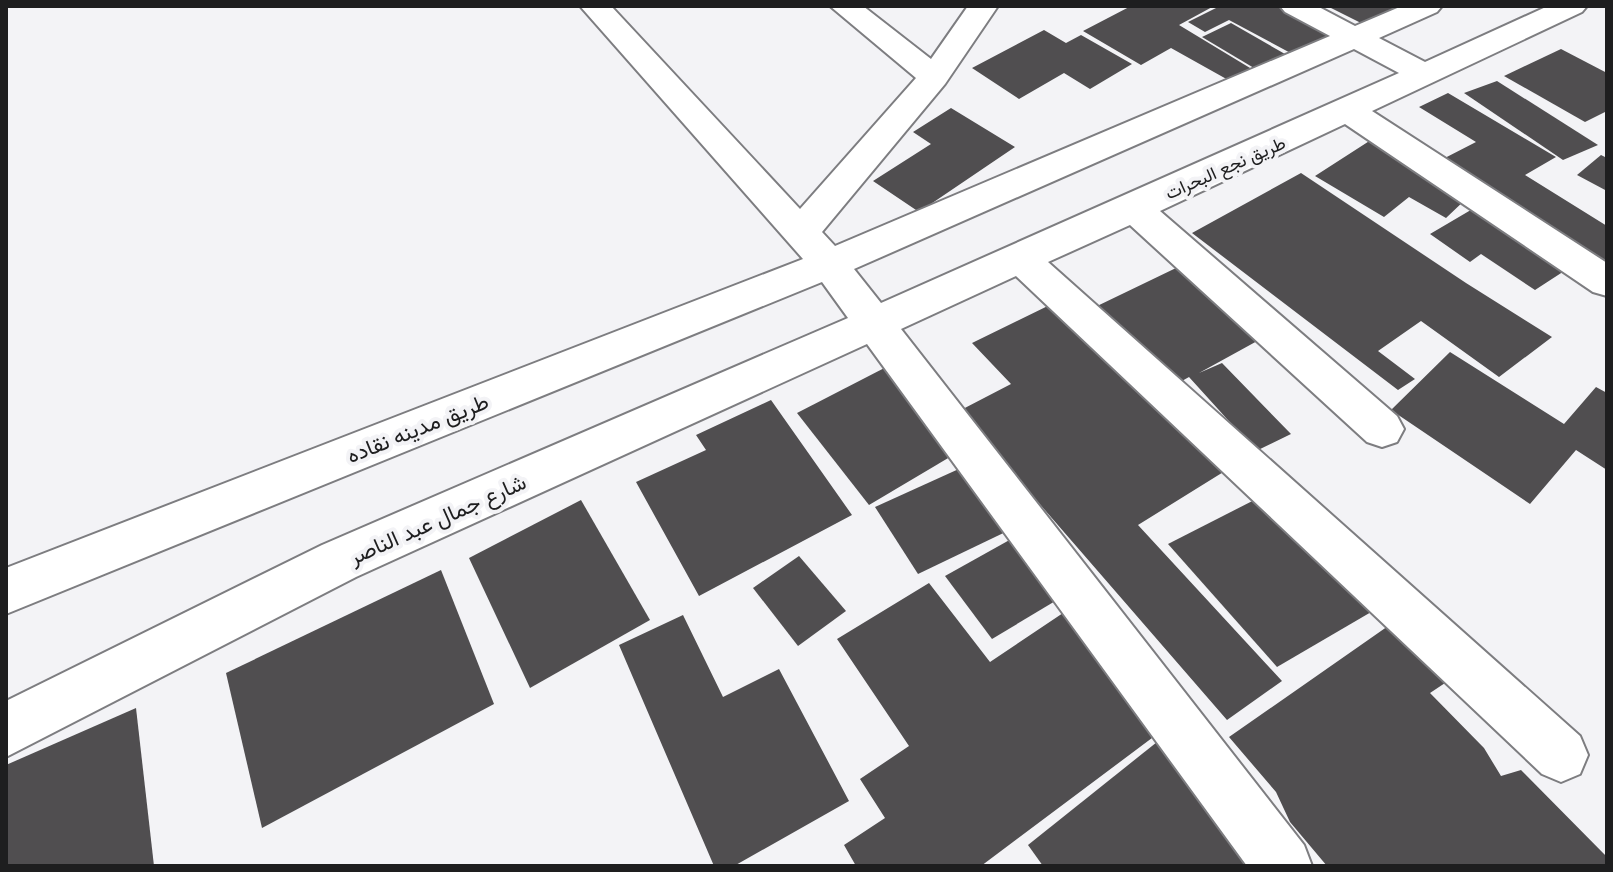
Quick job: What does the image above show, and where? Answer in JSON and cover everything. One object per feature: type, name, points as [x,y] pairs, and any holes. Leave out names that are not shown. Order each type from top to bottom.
[{"type":"street","points":[[595,6],[829,264],[1283,866]]},
{"type":"street","points":[[845,6],[934,77]]},
{"type":"street","points":[[802,231],[934,77],[983,6]]},
{"type":"street","points":[[1295,6],[1426,75]]},
{"type":"street","points":[[829,264],[1427,6]]},
{"type":"street","name":"طريق نجع البحرات","points":[[876,323],[1349,111],[1572,6]]},
{"type":"street","points":[[1349,111],[1607,282]]},
{"type":"street","points":[[1134,208],[1382,429]]},
{"type":"street","points":[[1020,258],[1561,755]]},
{"type":"street","name":"طريق مدينه نقاده","points":[[6,591],[829,264]]},
{"type":"street","name":"شارع جمال عبد الناصر","points":[[6,730],[339,561],[876,323]]},
{"type":"building","points":[[1131,6],[1214,6],[1179,25],[1255,71],[1230,81],[1171,48],[1141,65],[1083,31]]},
{"type":"building","points":[[1220,6],[1284,6],[1338,33],[1298,57],[1229,20],[1205,32],[1188,22]]},
{"type":"building","points":[[1327,6],[1407,6],[1367,26]]},
{"type":"building","points":[[1231,23],[1292,58],[1259,71],[1202,37]]},
{"type":"building","points":[[1044,30],[1066,43],[1081,35],[1132,64],[1090,89],[1064,73],[1019,99],[972,68]]},
{"type":"building","points":[[1561,49],[1607,73],[1607,111],[1585,122],[1504,76]]},
{"type":"building","points":[[1497,81],[1598,145],[1563,160],[1464,93]]},
{"type":"building","points":[[1448,93],[1556,157],[1525,175],[1607,226],[1607,272],[1437,162],[1476,142],[1419,107]]},
{"type":"building","points":[[951,108],[1015,147],[919,212],[873,181],[931,144],[913,132]]},
{"type":"building","points":[[1374,138],[1466,199],[1446,218],[1409,197],[1384,217],[1315,176]]},
{"type":"building","points":[[1601,155],[1607,158],[1607,191],[1577,175]]},
{"type":"building","points":[[1301,173],[1552,337],[1499,377],[1421,321],[1378,351],[1415,379],[1398,390],[1192,233]]},
{"type":"building","points":[[1481,204],[1575,264],[1535,290],[1481,254],[1470,262],[1430,234]]},
{"type":"building","points":[[1176,268],[1259,340],[1199,373],[1222,363],[1291,434],[1256,451],[1189,377],[1173,386],[1093,308]]},
{"type":"building","points":[[1060,300],[1233,466],[1138,525],[1282,681],[1227,720],[959,411],[1011,384],[972,343]]},
{"type":"building","points":[[1450,352],[1564,424],[1596,387],[1607,393],[1607,470],[1576,450],[1530,504],[1391,410]]},
{"type":"building","points":[[896,362],[960,451],[869,505],[797,413]]},
{"type":"building","points":[[771,400],[852,515],[699,596],[636,482],[706,450],[696,435]]},
{"type":"building","points":[[972,463],[1018,526],[918,574],[875,507]]},
{"type":"building","points":[[1270,492],[1378,608],[1277,667],[1168,544]]},
{"type":"building","points":[[581,500],[650,620],[530,688],[469,558]]},
{"type":"building","points":[[1024,532],[1072,591],[992,639],[945,576]]},
{"type":"building","points":[[799,556],[846,611],[798,646],[753,588]]},
{"type":"building","points":[[441,570],[494,704],[262,828],[226,673]]},
{"type":"building","points":[[929,583],[990,662],[1069,609],[1168,726],[981,866],[856,866],[844,845],[885,818],[860,779],[909,746],[837,639]]},
{"type":"building","points":[[683,615],[723,697],[779,669],[849,801],[734,866],[714,866],[619,645]]},
{"type":"building","points":[[1391,624],[1448,681],[1430,693],[1484,748],[1501,776],[1521,770],[1607,857],[1607,866],[1327,866],[1290,822],[1276,792],[1229,737]]},
{"type":"building","points":[[136,708],[154,866],[6,866],[6,765]]},
{"type":"building","points":[[1162,738],[1273,866],[1043,866],[1028,845]]}]
